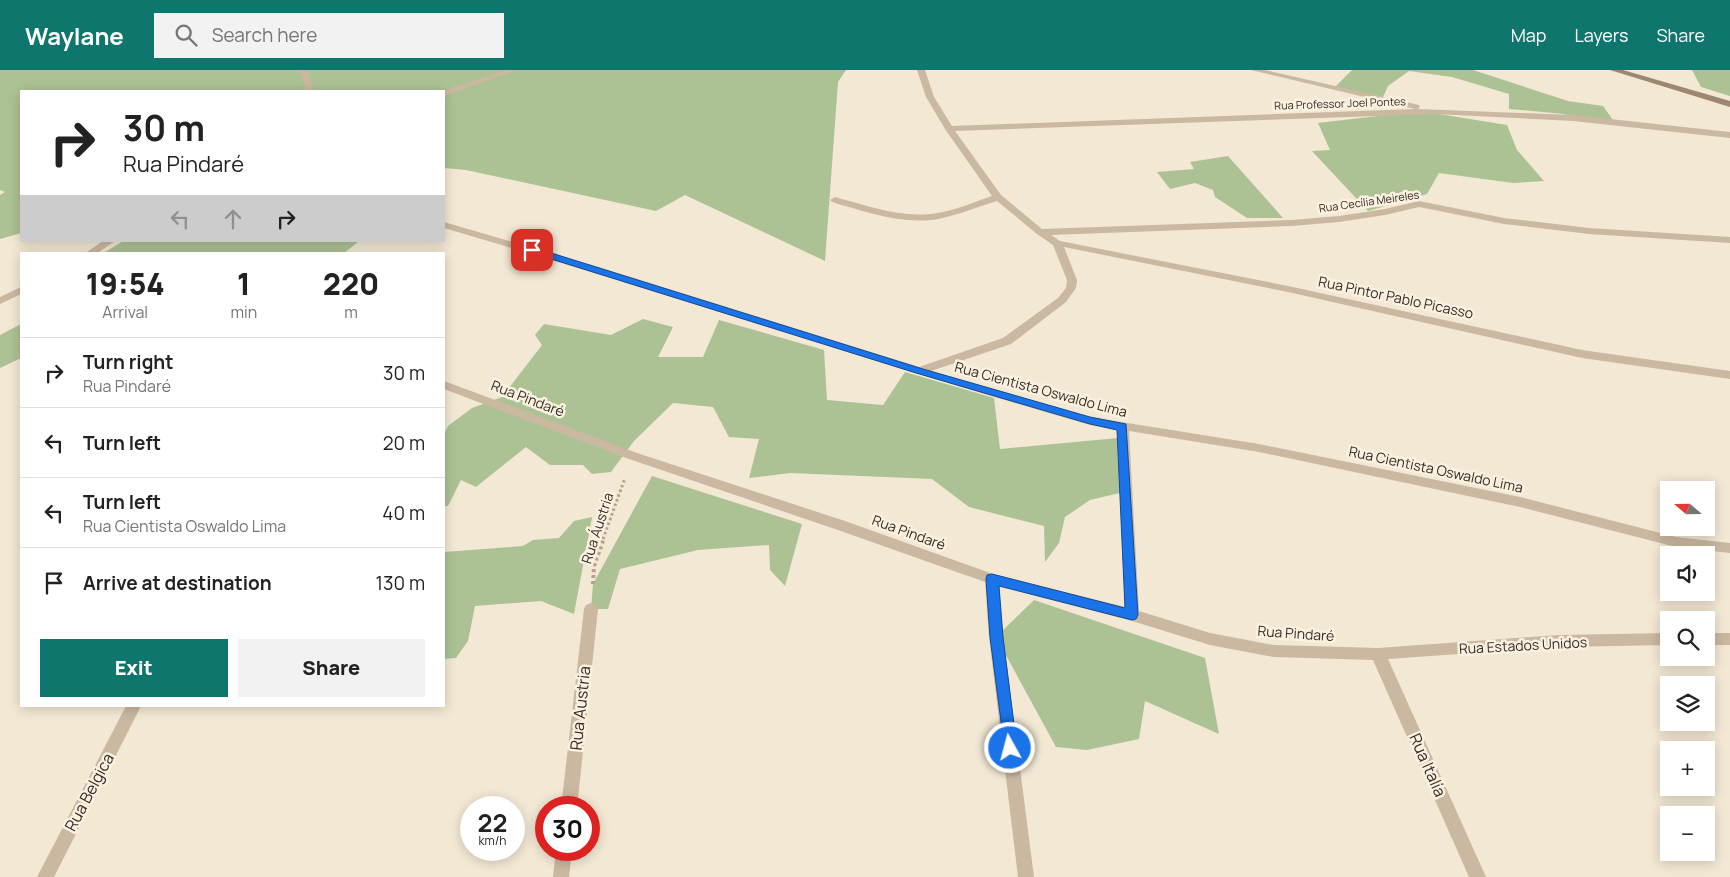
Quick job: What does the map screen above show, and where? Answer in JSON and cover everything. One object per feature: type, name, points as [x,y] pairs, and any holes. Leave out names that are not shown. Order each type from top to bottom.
[{"type":"street","points":[[301,70],[305,73],[310,90]]},
{"type":"street","points":[[445,94],[513,70]]},
{"type":"street","points":[[920,371],[1006,341],[1062,300],[1071,288],[1072,280],[1057,243],[1040,232],[998,197],[949,129],[930,97],[921,70]]},
{"type":"street","points":[[1255,70],[1435,111]]},
{"type":"street","points":[[1614,70],[1730,104]]},
{"type":"street","name":"Rua Professor Joel Pontes","points":[[949,129],[1435,111],[1573,118],[1730,135]]},
{"type":"street","points":[[835,200],[875,211],[912,218],[949,214],[998,197]]},
{"type":"street","name":"Rua Cecília Meireles","points":[[1040,232],[1311,222],[1385,212],[1419,204],[1504,220],[1589,231],[1730,240]]},
{"type":"street","name":"Rua Cientista Oswaldo Lima","points":[[445,225],[588,267],[920,371],[1090,421],[1259,448],[1520,502],[1676,542],[1730,548]]},
{"type":"street","points":[[92,252],[108,242]]},
{"type":"street","name":"Rua Pintor Pablo Picasso","points":[[1057,243],[1298,291],[1582,354],[1730,375]]},
{"type":"street","points":[[0,301],[20,291]]},
{"type":"street","name":"Rua Pindaré","points":[[445,385],[633,456],[840,525],[992,579],[1132,615],[1210,640],[1274,651],[1378,654]]},
{"type":"street","points":[[1122,427],[1132,615]]},
{"type":"street","points":[[992,579],[996,637],[1026,877]]},
{"type":"street","name":"Rua Austria","points":[[570,796],[591,609]]},
{"type":"street","points":[[1715,639],[1730,639]]},
{"type":"street","name":"Rua Estados Unidos","points":[[1378,654],[1559,641],[1660,640]]},
{"type":"street","name":"Rua Italía","points":[[1378,654],[1478,877]]},
{"type":"street","name":"Rua Belgica","points":[[44,877],[133,707]]},
{"type":"street","points":[[561,877],[563,861]]},
{"type":"path","name":"Rua Áustria","points":[[591,609],[594,566],[633,456]]},
{"type":"green space","points":[[0,70],[846,70],[838,82],[825,261],[685,195],[656,211],[466,170],[445,168],[445,90],[20,90],[20,233],[0,239],[0,195],[5,192],[0,190]]},
{"type":"green space","points":[[1352,70],[1473,70],[1568,101],[1603,106],[1613,120],[1572,119],[1564,114],[1509,109],[1509,94],[1452,77],[1409,71],[1388,86],[1383,97],[1335,87]]},
{"type":"green space","points":[[1692,70],[1730,70],[1730,96],[1701,87]]},
{"type":"green space","points":[[1420,111],[1507,125],[1517,150],[1544,181],[1513,183],[1439,173],[1427,194],[1368,211],[1312,151],[1330,150],[1318,123]]},
{"type":"green space","points":[[1228,156],[1283,218],[1247,218],[1215,197],[1213,190],[1195,183],[1170,189],[1157,172],[1194,169],[1190,162]]},
{"type":"green space","points":[[121,242],[358,242],[345,252],[105,252]]},
{"type":"green space","points":[[643,319],[673,327],[658,357],[703,357],[719,320],[824,350],[827,400],[883,405],[905,372],[994,398],[1000,449],[1118,438],[1124,492],[1090,500],[1065,517],[1059,543],[1045,562],[1044,526],[969,507],[932,479],[790,473],[749,478],[759,439],[729,437],[713,407],[673,403],[634,441],[611,472],[592,474],[583,465],[550,465],[526,447],[476,487],[461,480],[448,506],[445,506],[445,432],[448,426],[472,408],[502,397],[542,345],[535,335],[544,324],[611,335]]},
{"type":"green space","points":[[20,325],[20,358],[0,368],[0,335]]},
{"type":"green space","points":[[652,476],[802,524],[785,586],[770,570],[769,545],[698,550],[620,569],[608,609],[591,609],[593,584]]},
{"type":"green space","points":[[592,517],[574,614],[541,601],[475,606],[468,641],[456,658],[445,659],[445,552],[523,546],[533,540],[559,538],[574,521]]},
{"type":"green space","points":[[1034,600],[1205,658],[1219,734],[1145,701],[1139,739],[1087,750],[1056,747],[996,637]]},
{"type":"route","points":[[532,250],[920,371],[1090,421],[1122,427],[1132,615],[992,579],[996,637],[1010,748]]}]
